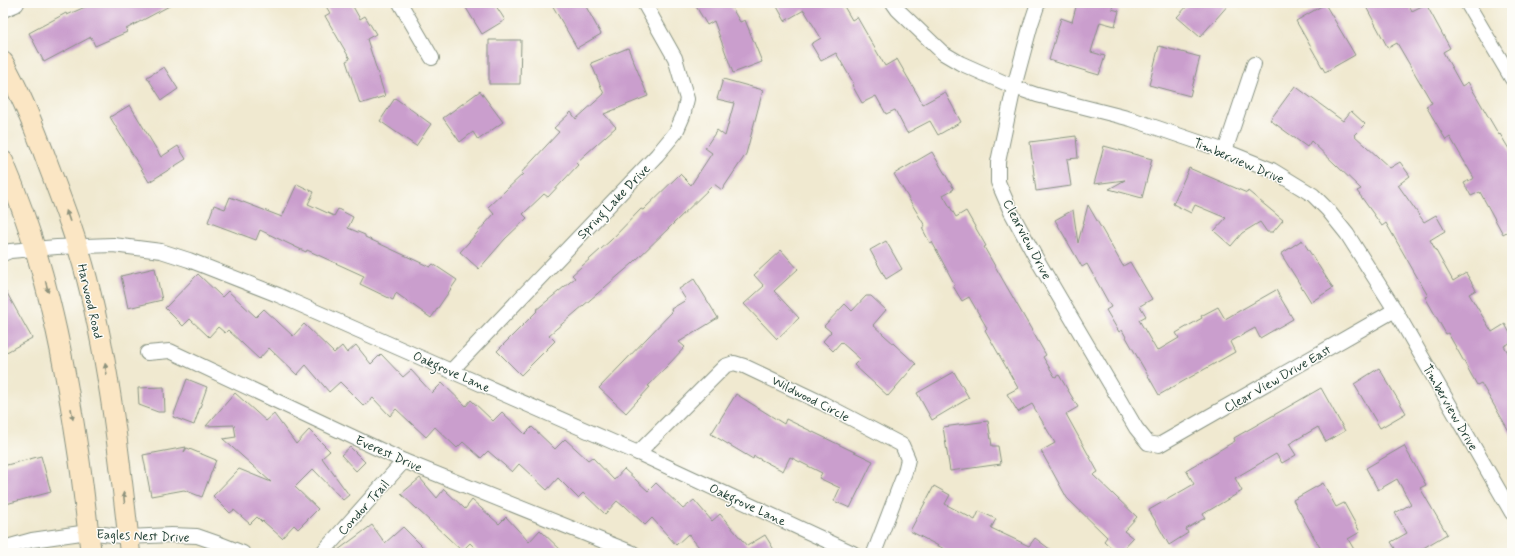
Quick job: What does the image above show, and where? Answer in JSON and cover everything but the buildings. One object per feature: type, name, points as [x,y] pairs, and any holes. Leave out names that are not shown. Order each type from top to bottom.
[{"type":"main road","name":"Harwood Road","points":[[3,62],[34,127],[78,246],[95,311],[118,444],[129,545]]},
{"type":"main road","points":[[3,161],[36,249],[55,322],[78,447],[91,553]]},
{"type":"street","points":[[3,8],[15,3]]},
{"type":"street","points":[[400,3],[432,58]]},
{"type":"street","name":"Spring Lake Drive","points":[[451,371],[657,155],[676,132],[683,116],[687,98],[675,58],[644,3]]},
{"type":"street","name":"Timberview Drive","points":[[893,3],[898,10],[943,53],[960,63],[1014,87],[1037,95],[1131,119],[1226,151],[1272,170],[1313,195],[1327,208],[1347,234],[1395,310],[1512,513]]},
{"type":"street","name":"Clearview Drive","points":[[1038,3],[1030,24],[1014,87],[998,162],[998,182],[1011,212],[1035,256],[1136,428],[1148,444],[1158,445]]},
{"type":"street","points":[[1467,3],[1512,79]]},
{"type":"street","points":[[1226,151],[1254,64]]},
{"type":"street","name":"Oakgrove Lane","points":[[3,254],[10,251],[114,245],[161,252],[189,260],[278,295],[638,453],[853,553]]},
{"type":"street","name":"Clear View Drive East","points":[[1158,445],[1395,310]]},
{"type":"street","name":"Everest Drive","points":[[147,353],[170,351],[404,461],[634,553]]},
{"type":"street","name":"Wildwood Circle","points":[[638,453],[725,366],[734,363],[744,366],[822,403],[902,446],[908,459],[905,472],[874,553]]},
{"type":"street","name":"Condor Trail","points":[[322,553],[404,461]]},
{"type":"street","name":"Eagles Nest Drive","points":[[3,548],[32,540],[88,532],[129,545],[171,535],[197,536],[243,553]]}]
